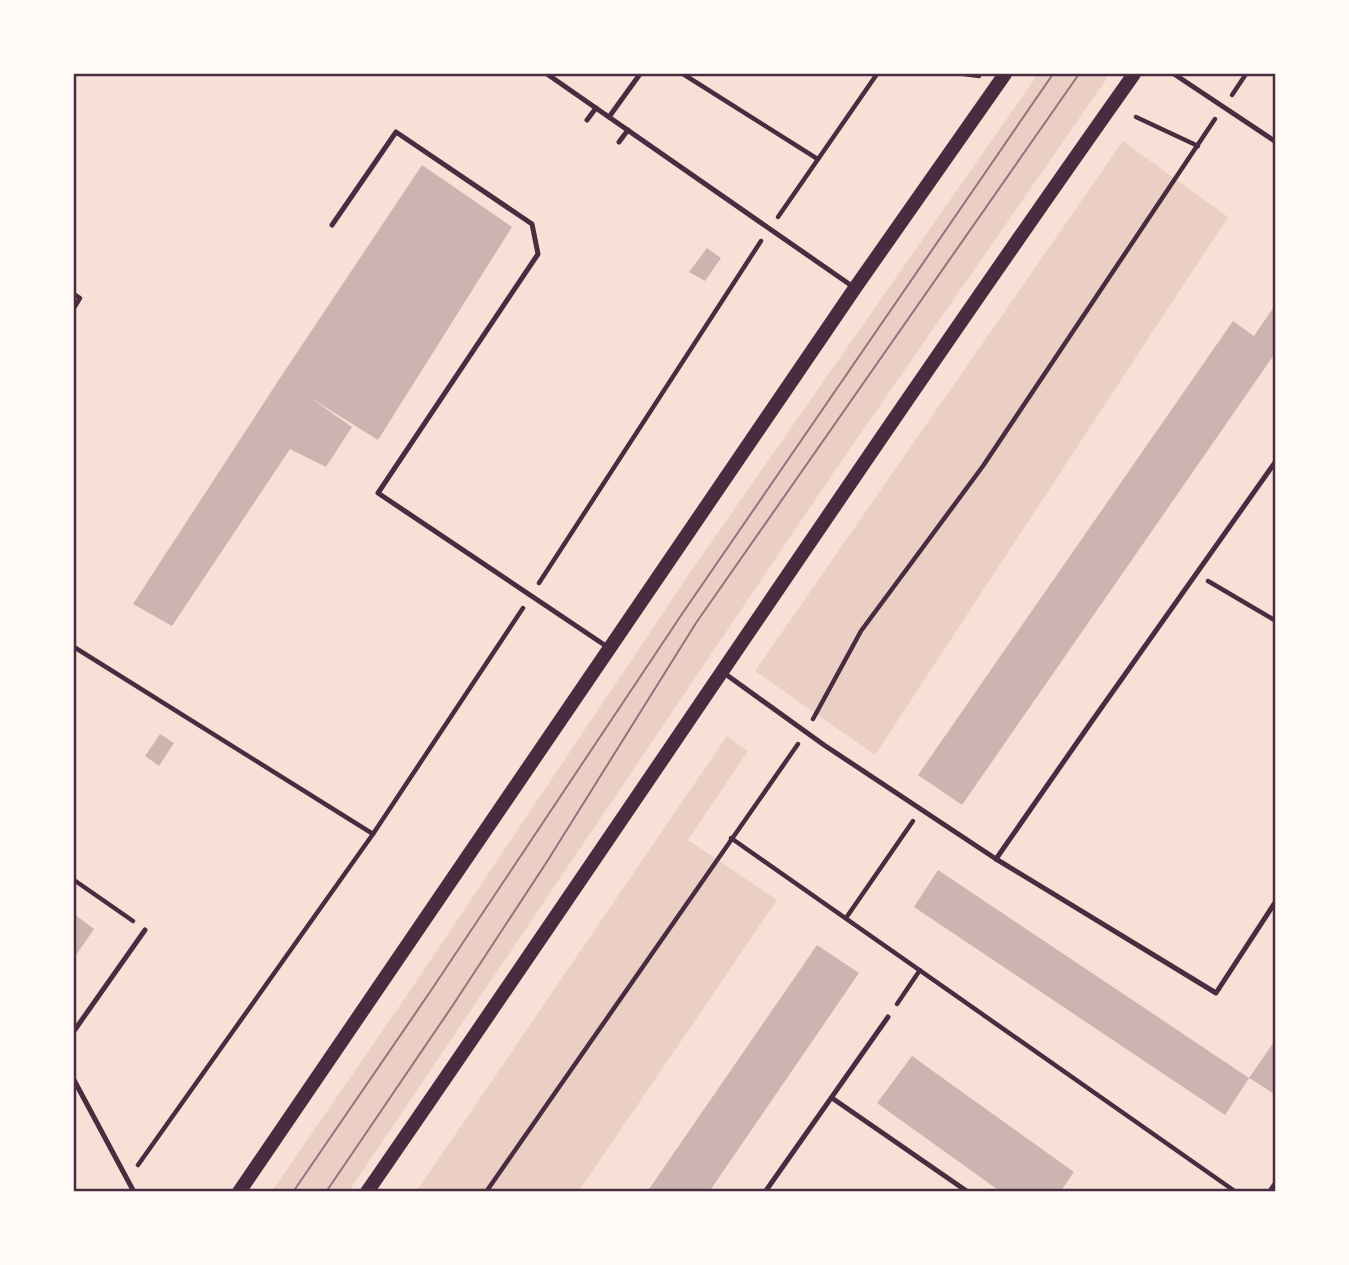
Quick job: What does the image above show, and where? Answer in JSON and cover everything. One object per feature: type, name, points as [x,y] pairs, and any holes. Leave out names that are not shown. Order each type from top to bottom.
[{"type":"main road","points":[[239,1192],[855,288],[1005,74]]},
{"type":"main road","points":[[368,1192],[722,671],[1134,74]]},
{"type":"lane","points":[[547,74],[855,288]]},
{"type":"lane","points":[[609,117],[640,74]]},
{"type":"lane","points":[[1174,74],[1276,142]]},
{"type":"lane","points":[[587,120],[596,108]]},
{"type":"lane","points":[[619,142],[628,130]]},
{"type":"lane","points":[[332,225],[396,132],[532,224],[538,254],[379,493],[611,649]]},
{"type":"lane","points":[[996,859],[1276,461]]},
{"type":"lane","points":[[722,671],[824,745],[996,859],[1216,993],[1276,901]]},
{"type":"lane","points":[[74,1031],[145,930]]},
{"type":"lane","points":[[765,1192],[888,1017]]},
{"type":"lane","points":[[74,1080],[134,1192]]},
{"type":"lane","points":[[832,1098],[968,1192]]},
{"type":"path","points":[[683,74],[817,158]]},
{"type":"path","points":[[128,1180],[373,834],[769,229],[877,74]]},
{"type":"path","points":[[964,74],[978,76]]},
{"type":"path","points":[[486,1192],[807,732],[861,631],[983,466],[1246,74]]},
{"type":"path","points":[[1136,117],[1198,146]]},
{"type":"path","points":[[74,294],[80,298],[74,308]]},
{"type":"path","points":[[1196,573],[1276,621]]},
{"type":"path","points":[[74,647],[373,834]]},
{"type":"path","points":[[846,918],[922,808]]},
{"type":"path","points":[[731,838],[1236,1192]]},
{"type":"path","points":[[74,880],[145,930]]},
{"type":"path","points":[[888,1017],[920,970]]},
{"type":"path","points":[[1269,1192],[1276,1182]]},
{"type":"shaded area","points":[[1038,74],[1110,74],[836,469],[349,1191],[272,1191],[403,1001],[689,574]]},
{"type":"shaded area","points":[[1123,141],[1228,217],[875,755],[755,671]]},
{"type":"shaded area","points":[[727,736],[748,751],[688,840],[777,900],[579,1191],[416,1192]]},
{"type":"building","points":[[422,165],[512,227],[378,440],[309,397],[352,427],[326,467],[290,449],[172,626],[133,604],[280,378]]},
{"type":"building","points":[[707,248],[721,258],[705,281],[689,272]]},
{"type":"building","points":[[1276,304],[1276,352],[962,805],[918,775],[1233,321],[1254,336]]},
{"type":"building","points":[[160,734],[174,743],[159,766],[145,756]]},
{"type":"building","points":[[938,870],[1249,1078],[1225,1115],[914,907]]},
{"type":"building","points":[[74,914],[94,929],[74,958]]},
{"type":"building","points":[[817,945],[859,973],[709,1192],[647,1192]]},
{"type":"building","points":[[1276,1039],[1276,1095],[1249,1078]]},
{"type":"building","points":[[912,1056],[1074,1172],[1060,1192],[1001,1192],[877,1103]]},
{"type":"tram line","points":[[293,1192],[682,614],[1053,74]]},
{"type":"tram line","points":[[326,1192],[548,860],[696,623],[1079,74]]}]
